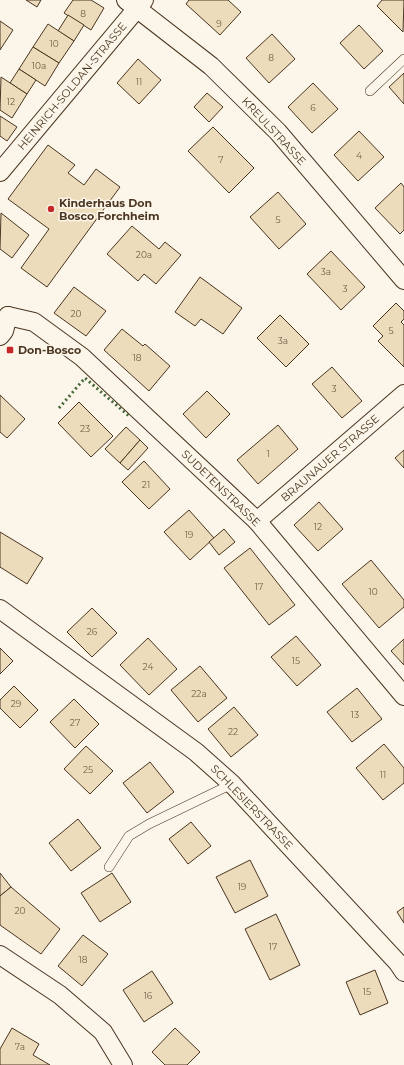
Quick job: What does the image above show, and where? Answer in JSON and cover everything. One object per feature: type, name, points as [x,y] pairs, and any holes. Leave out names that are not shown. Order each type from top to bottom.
[{"type":"street","name":"HEINRICH-SOLDAN-STRASSE","points":[[0,172],[136,3]]},
{"type":"street","name":"KREULSTRASSE","points":[[136,3],[211,66],[278,132],[404,280]]},
{"type":"street","points":[[0,336],[4,331],[4,311]]},
{"type":"street","name":"SUDETENSTRASSE","points":[[4,311],[34,322],[82,357],[257,521],[404,696]]},
{"type":"street","name":"BRAUNAUER STRASSE","points":[[257,521],[404,394]]},
{"type":"street","name":"SCHLESIERSTRASSE","points":[[0,609],[196,752],[232,784],[398,963],[404,972]]},
{"type":"street","points":[[0,955],[60,995],[103,1032],[123,1065]]},
{"type":"lane","points":[[370,91],[404,59]]},
{"type":"lane","points":[[109,866],[129,836],[149,824],[232,784]]},
{"type":"building","points":[[26,0],[41,0],[37,7]]},
{"type":"building","points":[[73,0],[91,0],[104,8],[91,30],[64,13]]},
{"type":"building","points":[[189,0],[228,0],[241,12],[220,35],[186,4]]},
{"type":"building","points":[[382,0],[404,0],[403,32],[377,6]]},
{"type":"building","points":[[68,15],[84,25],[74,41],[58,31]]},
{"type":"building","points":[[0,21],[13,30],[0,50]]},
{"type":"building","points":[[48,24],[74,41],[59,63],[33,47]]},
{"type":"building","points":[[359,25],[383,51],[364,69],[340,43]]},
{"type":"building","points":[[272,34],[295,59],[269,83],[246,58]]},
{"type":"building","points":[[33,47],[59,63],[45,86],[19,69]]},
{"type":"building","points":[[138,59],[161,80],[139,104],[117,83]]},
{"type":"building","points":[[19,69],[36,80],[27,94],[10,83]]},
{"type":"building","points":[[404,73],[404,104],[389,87]]},
{"type":"building","points":[[1,77],[27,94],[12,118],[0,110]]},
{"type":"building","points":[[313,83],[338,109],[312,133],[288,107]]},
{"type":"building","points":[[207,93],[223,107],[209,122],[194,107]]},
{"type":"building","points":[[0,116],[17,127],[7,141],[0,136]]},
{"type":"building","points":[[213,127],[254,168],[229,193],[188,151]]},
{"type":"building","points":[[359,131],[384,157],[358,181],[334,155]]},
{"type":"building","points":[[48,145],[75,165],[68,173],[84,185],[96,169],[120,187],[47,287],[21,268],[49,229],[8,199]]},
{"type":"building","points":[[401,183],[404,187],[404,230],[400,234],[375,208]]},
{"type":"building","points":[[278,192],[306,224],[279,249],[250,217]]},
{"type":"building","points":[[1,213],[29,235],[12,258],[0,249]]},
{"type":"building","points":[[132,226],[159,249],[165,242],[181,255],[156,284],[144,274],[138,281],[107,254]]},
{"type":"building","points":[[331,251],[365,287],[341,310],[307,274]]},
{"type":"building","points":[[200,277],[242,308],[223,334],[201,319],[195,326],[175,312]]},
{"type":"building","points":[[74,287],[106,311],[86,336],[54,313]]},
{"type":"building","points":[[396,303],[404,311],[404,319],[401,322],[404,325],[404,367],[378,341],[383,336],[373,326]]},
{"type":"building","points":[[280,315],[309,344],[286,367],[257,338]]},
{"type":"building","points":[[122,329],[143,346],[145,344],[170,366],[149,391],[104,350]]},
{"type":"building","points":[[332,367],[362,401],[342,418],[312,384]]},
{"type":"building","points":[[207,391],[230,414],[206,438],[183,414]]},
{"type":"building","points":[[0,395],[25,419],[7,438],[0,432]]},
{"type":"building","points":[[79,402],[113,436],[91,457],[58,423]]},
{"type":"building","points":[[278,425],[298,449],[258,484],[237,460]]},
{"type":"building","points":[[126,427],[140,440],[120,463],[105,449]]},
{"type":"building","points":[[140,440],[148,448],[128,470],[120,463]]},
{"type":"building","points":[[404,450],[404,468],[395,458]]},
{"type":"building","points":[[144,461],[170,489],[149,509],[122,482]]},
{"type":"building","points":[[319,502],[343,529],[318,551],[294,525]]},
{"type":"building","points":[[189,510],[214,538],[190,560],[164,532]]},
{"type":"building","points":[[224,529],[235,542],[219,555],[209,542]]},
{"type":"building","points":[[0,532],[43,558],[27,584],[0,567]]},
{"type":"building","points":[[250,548],[295,605],[269,625],[224,568]]},
{"type":"building","points":[[371,560],[404,600],[404,607],[379,628],[342,584]]},
{"type":"building","points":[[92,608],[117,633],[92,657],[67,632]]},
{"type":"building","points":[[296,636],[321,665],[297,686],[271,657]]},
{"type":"building","points":[[148,638],[177,669],[149,695],[120,665]]},
{"type":"building","points":[[404,639],[404,665],[391,651]]},
{"type":"building","points":[[0,648],[13,661],[0,674]]},
{"type":"building","points":[[200,666],[227,698],[198,722],[171,690]]},
{"type":"building","points":[[14,686],[38,710],[20,728],[0,708],[0,700]]},
{"type":"building","points":[[357,688],[382,719],[352,742],[327,712]]},
{"type":"building","points":[[74,699],[99,724],[75,748],[50,722]]},
{"type":"building","points":[[234,707],[258,735],[231,757],[208,729]]},
{"type":"building","points":[[384,744],[404,768],[404,783],[383,800],[356,768]]},
{"type":"building","points":[[86,746],[113,771],[90,794],[64,769]]},
{"type":"building","points":[[150,762],[174,792],[147,813],[123,783]]},
{"type":"building","points":[[78,819],[101,848],[71,871],[49,843]]},
{"type":"building","points":[[191,822],[211,846],[188,864],[169,839]]},
{"type":"building","points":[[250,860],[268,896],[235,913],[216,877]]},
{"type":"building","points":[[0,873],[11,887],[0,896]]},
{"type":"building","points":[[112,873],[131,902],[100,922],[81,893]]},
{"type":"building","points":[[11,887],[60,929],[41,954],[0,925],[0,896]]},
{"type":"building","points":[[404,907],[404,923],[397,912]]},
{"type":"building","points":[[276,914],[300,965],[270,980],[245,929]]},
{"type":"building","points":[[83,935],[108,954],[82,986],[58,966]]},
{"type":"building","points":[[375,970],[388,1003],[360,1015],[346,982]]},
{"type":"building","points":[[152,971],[173,1003],[144,1022],[123,990]]},
{"type":"building","points":[[12,1028],[39,1044],[33,1055],[50,1065],[0,1065],[0,1049]]},
{"type":"building","points":[[175,1028],[200,1052],[187,1065],[165,1065],[152,1052]]},
{"type":"hedge","points":[[59,408],[85,378],[129,416]]},
{"type":"place","name":"Kinderhaus Don Bosco Forchheim","points":[[51,209]]},
{"type":"place","name":"Don-Bosco","points":[[10,350]]}]
